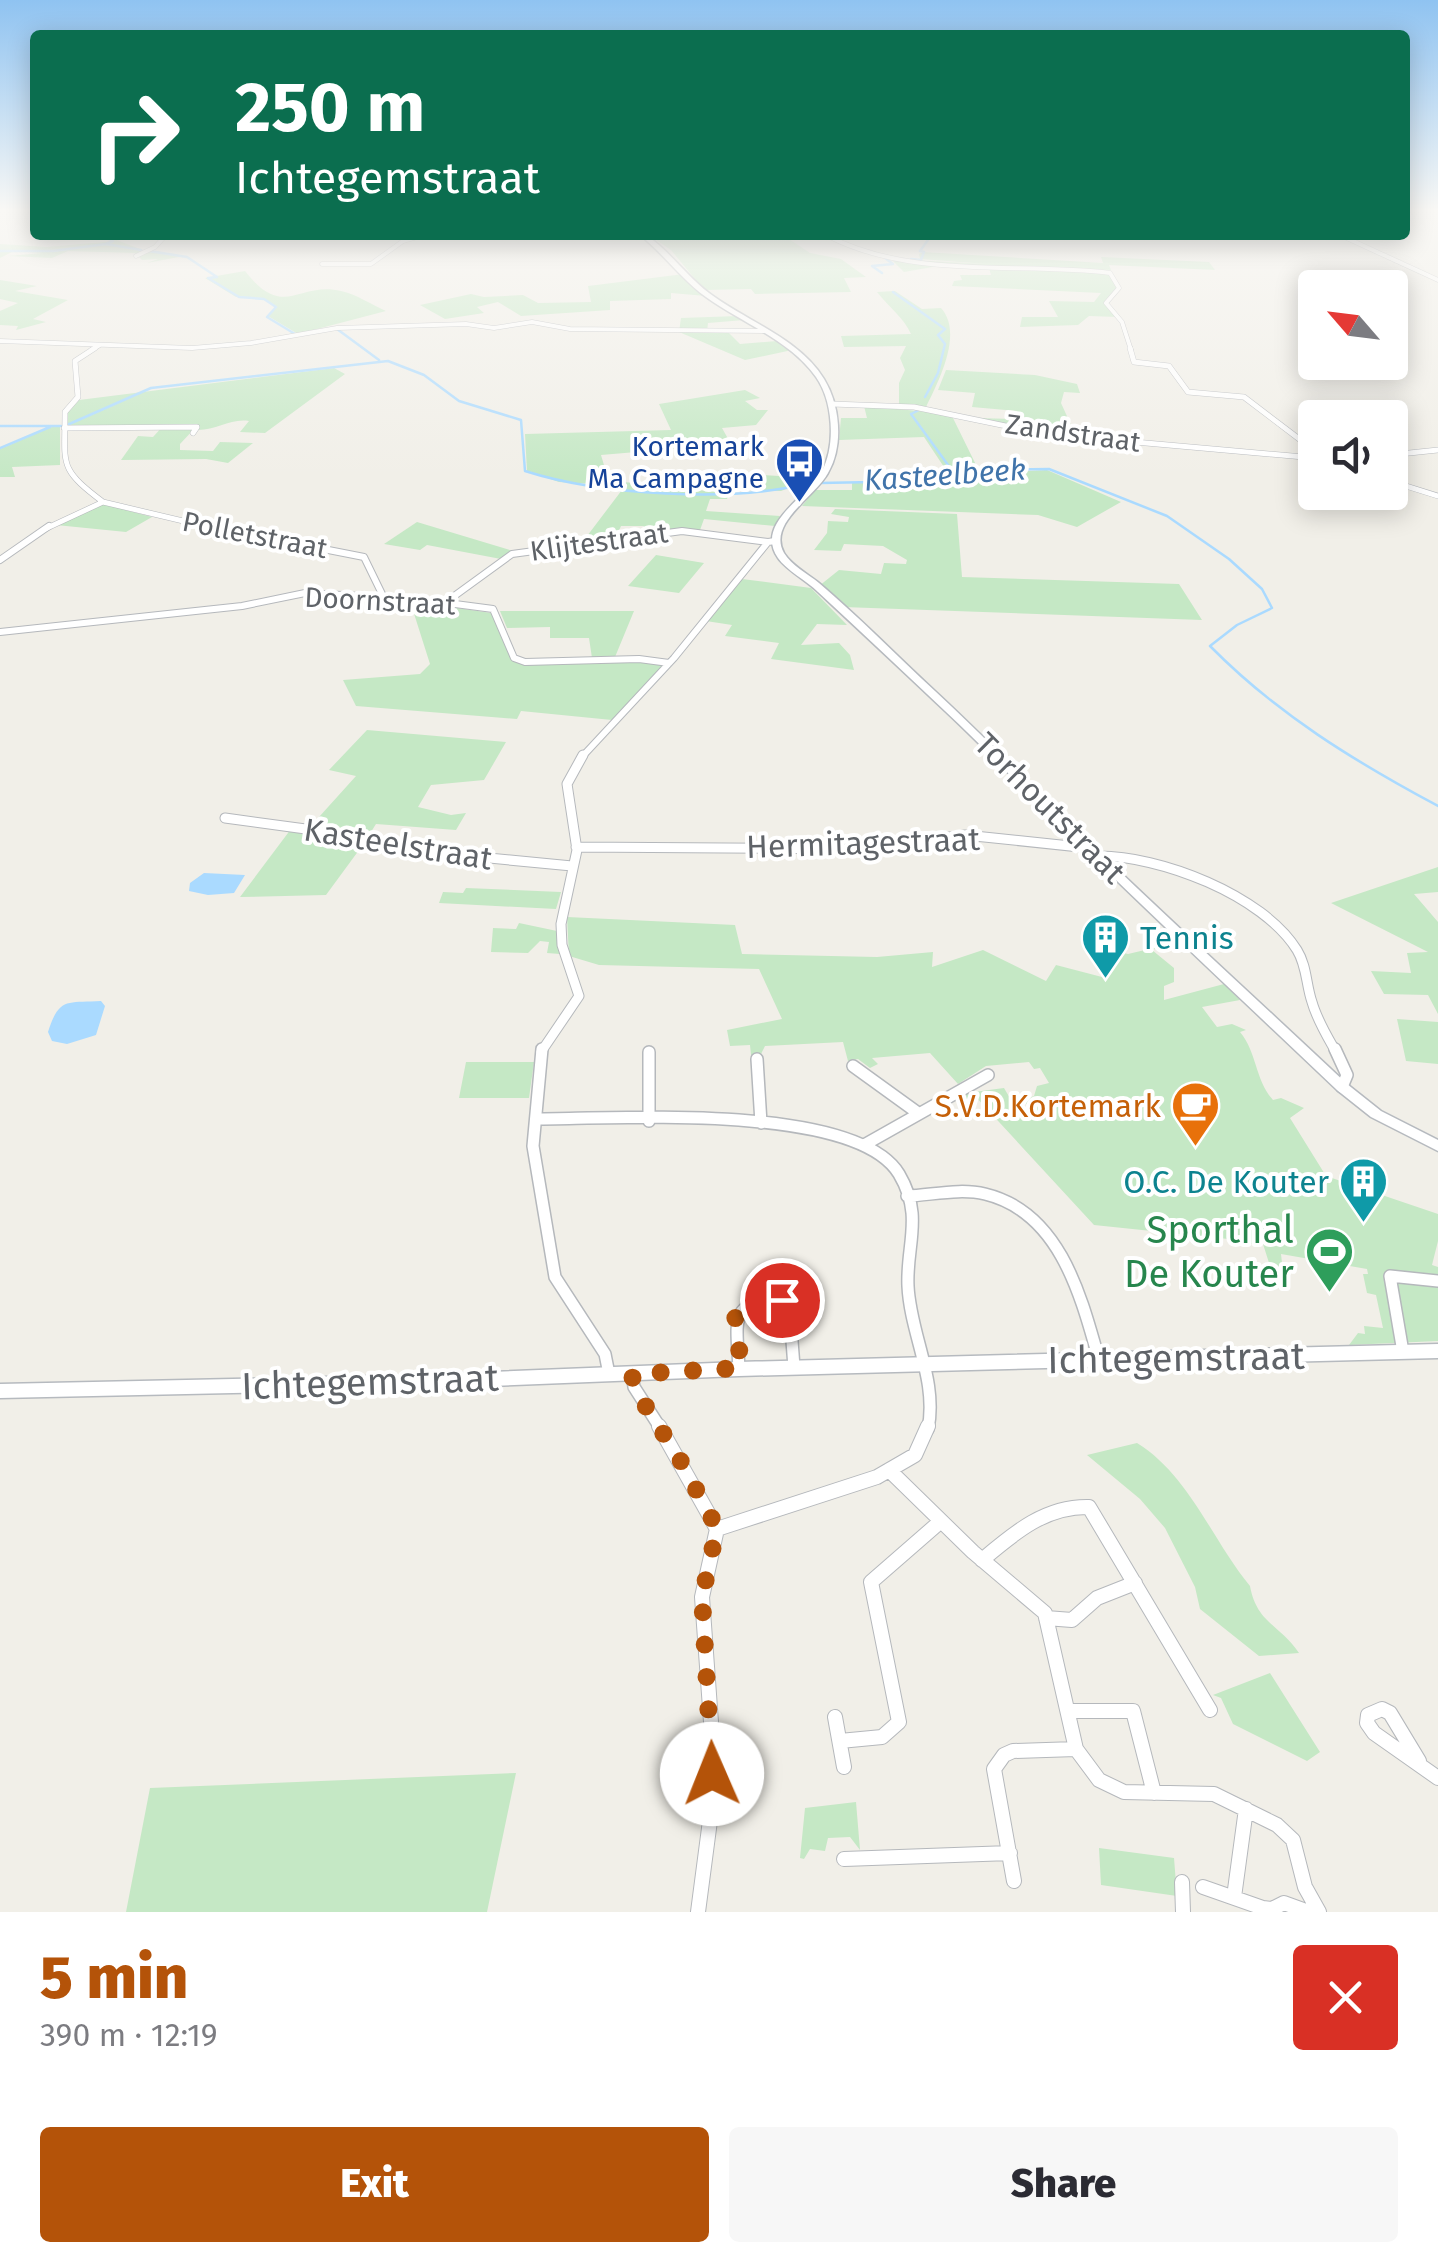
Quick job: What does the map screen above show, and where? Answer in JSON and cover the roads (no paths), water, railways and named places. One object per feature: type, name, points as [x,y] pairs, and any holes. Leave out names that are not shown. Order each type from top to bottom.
[{"type":"street","points":[[609,1374],[605,1354],[555,1277],[534,1146],[542,1046],[578,996],[561,941],[564,896],[576,847],[576,828],[566,792],[572,770],[669,662],[816,483],[830,462],[835,421],[816,368],[766,330],[714,299]]},
{"type":"street","points":[[1109,299],[1106,303],[1122,322],[1134,362],[1170,366],[1190,393],[1242,396],[1298,440]]},
{"type":"street","points":[[0,340],[216,347],[337,328],[466,324],[494,328],[532,322],[570,329],[638,332],[766,330]]},
{"type":"street","points":[[0,560],[51,525],[102,502],[67,472],[64,426],[67,408],[78,397],[77,358],[100,345]]},
{"type":"street","name":"Zandstraat","points":[[832,404],[914,407],[1044,434],[1298,453]]},
{"type":"street","points":[[64,426],[198,427],[192,433]]},
{"type":"street","points":[[1408,453],[1438,450]]},
{"type":"street","points":[[1408,487],[1438,496]]},
{"type":"street","name":"Polletstraat","points":[[102,502],[267,540],[364,557],[384,596]]},
{"type":"street","name":"Klijtestraat","points":[[446,602],[512,554],[682,531],[771,542]]},
{"type":"street","name":"Torhoutstraat","points":[[771,542],[782,558],[815,584],[973,732],[1093,852],[1342,1087],[1376,1114],[1438,1146]]},
{"type":"street","name":"Doornstraat","points":[[0,632],[242,606],[305,592],[446,602],[497,612],[514,658],[524,662],[639,658],[669,662]]},
{"type":"street","name":"Kasteelstraat","points":[[225,818],[314,830],[374,847],[572,866]]},
{"type":"street","name":"Hermitagestraat","points":[[576,847],[867,848],[967,835],[1093,852],[1180,872],[1248,904],[1273,922],[1299,954],[1312,1005],[1347,1075],[1342,1087]]},
{"type":"street","points":[[649,1052],[649,1121]]},
{"type":"street","points":[[757,1058],[761,1123]]},
{"type":"street","points":[[854,1066],[918,1113]]},
{"type":"street","points":[[864,1146],[988,1075]]},
{"type":"street","points":[[538,1118],[761,1123],[839,1132],[892,1164],[907,1196],[914,1243],[908,1282],[913,1326],[925,1364],[927,1434],[918,1452],[888,1470],[717,1528]]},
{"type":"street","points":[[907,1196],[983,1194],[1003,1199],[1028,1214],[1056,1247],[1070,1274],[1099,1360]]},
{"type":"street","points":[[1402,1352],[1390,1276],[1438,1280]]},
{"type":"street","points":[[740,1368],[734,1316],[739,1308],[750,1304],[782,1300],[789,1302],[794,1367]]},
{"type":"street","name":"Ichtegemstraat","points":[[0,1391],[1438,1351]]},
{"type":"street","points":[[632,1374],[634,1388],[679,1458],[717,1528],[702,1597],[712,1736],[712,1814],[698,1912]]},
{"type":"street","points":[[888,1470],[982,1560],[1030,1597],[1046,1618],[1076,1749],[1099,1780],[1124,1792],[1214,1794],[1278,1825],[1293,1840],[1305,1887],[1318,1911],[1284,1903],[1272,1909],[1203,1888]]},
{"type":"street","points":[[982,1560],[1032,1519],[1086,1506],[1092,1509],[1202,1690],[1210,1710]]},
{"type":"street","points":[[840,1740],[888,1736],[895,1731],[899,1722],[871,1582],[942,1521]]},
{"type":"street","points":[[1046,1618],[1072,1620],[1097,1598],[1135,1583]]},
{"type":"street","points":[[1068,1711],[1133,1711],[1154,1793]]},
{"type":"street","points":[[835,1717],[844,1767]]},
{"type":"street","points":[[1014,1881],[994,1776],[998,1762],[1012,1751],[1076,1749]]},
{"type":"street","points":[[1419,1762],[1438,1778]]},
{"type":"street","points":[[1234,1897],[1246,1809]]},
{"type":"street","points":[[844,1859],[1010,1852]]},
{"type":"street","points":[[1182,1882],[1183,1912]]},
{"type":"water","points":[[204,873],[245,875],[234,893],[208,895],[189,891],[190,883]]},
{"type":"water","points":[[101,1001],[105,1006],[96,1035],[67,1044],[52,1041],[48,1032],[61,1007],[72,1002]]},
{"type":"waterway","points":[[264,299],[276,307],[267,317],[295,334]]},
{"type":"waterway","points":[[903,299],[945,329],[938,335],[945,344],[938,373],[925,397]]},
{"type":"waterway","points":[[337,329],[379,360]]},
{"type":"waterway","name":"Kasteelbeek","points":[[67,425],[151,388],[388,361],[424,375],[459,401],[521,420],[525,471],[590,486],[666,494],[743,493],[809,483]]},
{"type":"waterway","points":[[919,410],[911,414],[956,476]]},
{"type":"waterway","name":"Kasteelbeek","points":[[0,426],[61,426]]},
{"type":"waterway","points":[[0,448],[50,427]]},
{"type":"waterway","name":"Kasteelbeek","points":[[956,476],[990,470],[1049,469],[1167,516],[1229,559],[1262,589],[1272,608],[1237,625],[1210,646],[1289,715],[1376,772],[1438,806]]},
{"type":"waterway","name":"Kasteelbeek","points":[[820,483],[927,481],[956,476]]},
{"type":"place","name":"Kortemark Ma Campagne","points":[[799,504]]},
{"type":"place","name":"Tennis","points":[[1105,980]]},
{"type":"place","name":"S.V.D.Kortemark","points":[[1196,1148]]},
{"type":"place","name":"O.C. De Kouter","points":[[1364,1224]]},
{"type":"place","name":"Sporthal De Kouter","points":[[1329,1294]]}]
